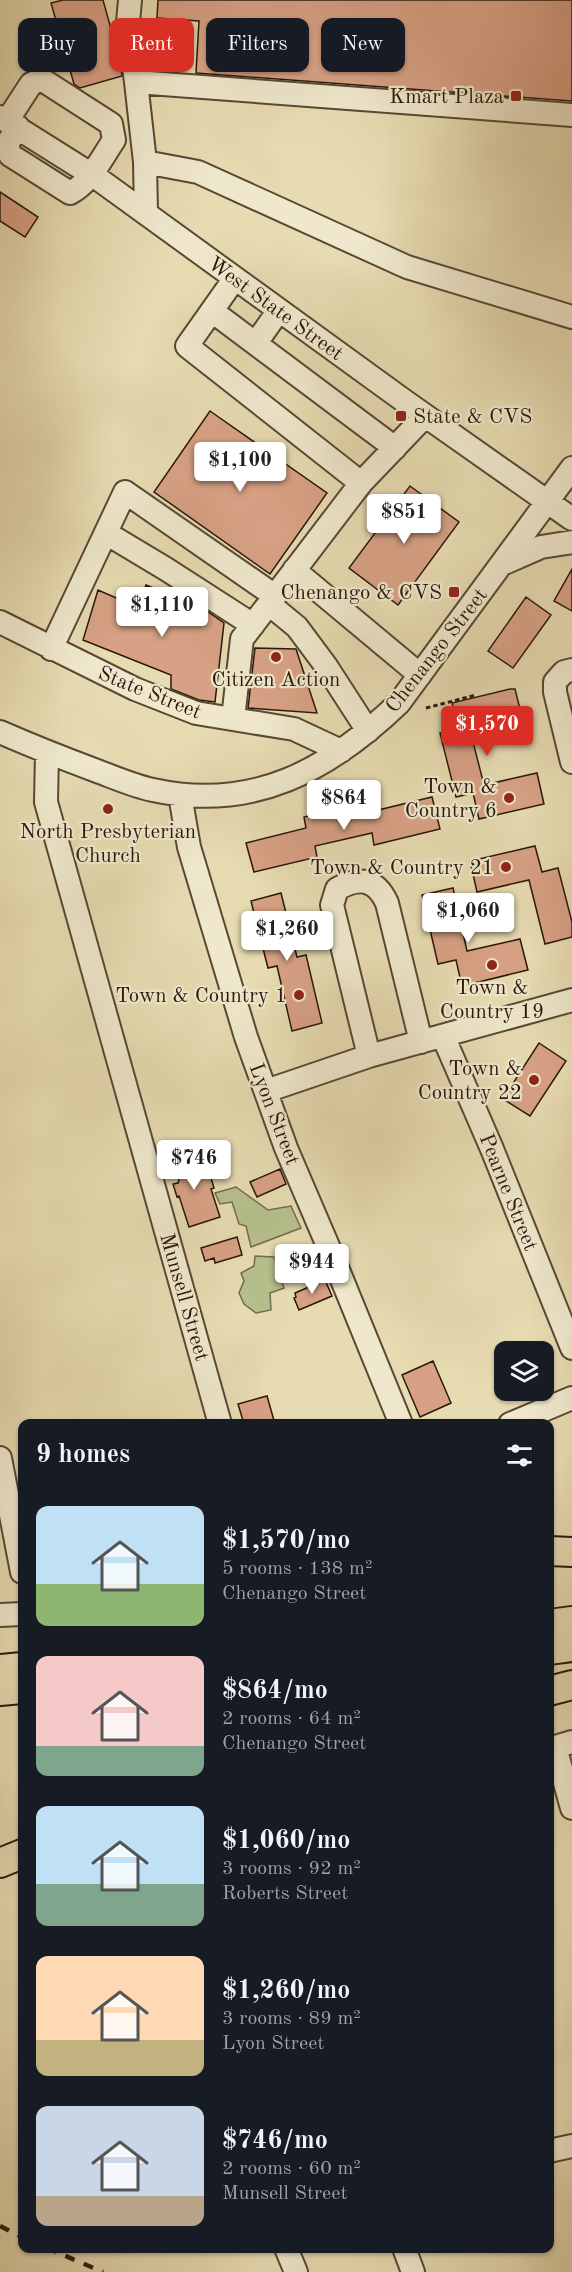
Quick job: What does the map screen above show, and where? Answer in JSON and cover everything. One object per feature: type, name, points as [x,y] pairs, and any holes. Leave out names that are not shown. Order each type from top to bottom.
[{"type":"main road","points":[[554,1551],[572,1552]]},
{"type":"main road","points":[[554,1624],[572,1622]]},
{"type":"main road","points":[[554,1649],[572,1647]]},
{"type":"main road","points":[[554,1690],[572,1685]]},
{"type":"main road","points":[[0,1863],[18,1856]]},
{"type":"street","points":[[130,0],[128,22],[145,162],[146,213]]},
{"type":"street","points":[[8,122],[30,84],[41,79],[111,124],[114,140],[92,174]]},
{"type":"street","points":[[136,82],[572,115]]},
{"type":"street","name":"West State Street","points":[[8,122],[92,174],[425,416],[548,502]]},
{"type":"street","points":[[145,162],[198,172],[407,267],[572,317]]},
{"type":"street","points":[[235,278],[187,346],[361,483]]},
{"type":"street","points":[[212,310],[395,448]]},
{"type":"street","points":[[256,343],[279,310]]},
{"type":"street","points":[[233,719],[247,632],[361,483],[425,416]]},
{"type":"street","name":"Chenango Street","points":[[0,732],[127,782],[152,790],[180,795],[231,794],[268,787],[297,778],[341,751],[368,731],[399,703],[572,468]]},
{"type":"street","points":[[51,649],[125,492],[272,600],[297,627],[326,666],[368,731]]},
{"type":"street","points":[[548,502],[572,519]]},
{"type":"street","points":[[106,533],[166,569],[247,632]]},
{"type":"street","points":[[501,564],[541,547],[572,542]]},
{"type":"street","points":[[294,570],[420,675]]},
{"type":"street","name":"State Street","points":[[0,622],[135,689],[196,713],[294,729],[341,751]]},
{"type":"street","points":[[572,670],[564,672],[555,682],[555,692],[572,762]]},
{"type":"street","name":"Munsell Street","points":[[47,752],[46,802],[219,1419]]},
{"type":"street","name":"Lyon Street","points":[[180,795],[189,847],[246,1037],[286,1148],[398,1419]]},
{"type":"street","points":[[369,1056],[332,905],[337,890],[356,881],[374,885],[382,891],[387,903],[421,1042]]},
{"type":"street","points":[[266,1091],[369,1056],[572,1000]]},
{"type":"street","name":"Pearne Street","points":[[443,1036],[496,1159],[572,1348]]},
{"type":"street","points":[[522,1419],[572,1398]]},
{"type":"street","points":[[0,1458],[18,1551]]},
{"type":"street","points":[[0,1616],[18,1614]]},
{"type":"street","points":[[572,1742],[555,1747],[572,1808]]},
{"type":"street","points":[[554,2150],[572,2146]]},
{"type":"street","points":[[288,2253],[296,2272]]},
{"type":"street","points":[[406,2253],[413,2272]]},
{"type":"path","points":[[426,708],[476,695]]},
{"type":"green space","points":[[236,1187],[268,1210],[291,1206],[301,1228],[251,1247],[246,1226],[239,1224],[232,1202],[220,1204],[215,1193]]},
{"type":"green space","points":[[255,1256],[274,1257],[284,1288],[270,1293],[271,1310],[256,1313],[244,1304],[239,1293],[244,1281],[241,1273],[254,1266]]},
{"type":"building","points":[[63,0],[103,0],[109,22],[109,72],[121,72],[122,76],[80,88],[74,84],[71,72],[97,72],[97,18],[55,18],[51,3]]},
{"type":"building","points":[[158,0],[572,0],[572,101],[196,73],[199,21],[194,21],[194,18],[157,18]]},
{"type":"building","points":[[0,192],[38,217],[25,237],[0,221]]},
{"type":"building","points":[[210,411],[327,493],[270,574],[154,492]]},
{"type":"building","points":[[410,486],[459,522],[398,605],[349,568]]},
{"type":"building","points":[[572,569],[572,611],[554,601]]},
{"type":"building","points":[[146,585],[201,607],[224,623],[215,702],[199,700],[171,689],[171,675],[83,640],[98,590],[137,607]]},
{"type":"building","points":[[526,597],[551,615],[513,668],[488,651]]},
{"type":"building","points":[[255,648],[296,649],[317,713],[248,708]]},
{"type":"building","points":[[515,689],[522,717],[470,730],[484,785],[537,773],[544,804],[479,819],[473,793],[456,797],[440,733],[458,728],[452,703]]},
{"type":"building","points":[[432,797],[440,829],[374,845],[372,833],[315,846],[317,857],[254,872],[246,843],[306,828],[304,817],[368,802],[370,812]]},
{"type":"building","points":[[535,846],[542,872],[558,868],[572,922],[572,937],[545,944],[529,880],[477,892],[470,861]]},
{"type":"building","points":[[453,888],[467,951],[520,939],[528,970],[462,986],[456,960],[438,964],[422,895]]},
{"type":"building","points":[[281,893],[297,957],[306,955],[322,1023],[292,1031],[277,966],[268,968],[251,901]]},
{"type":"building","name":"Town & Country 22","points":[[539,1043],[566,1061],[530,1116],[503,1099]]},
{"type":"building","points":[[190,1149],[196,1175],[209,1171],[214,1188],[211,1189],[220,1217],[189,1227],[173,1184],[178,1183],[179,1180],[172,1153]]},
{"type":"building","points":[[280,1169],[286,1184],[257,1197],[250,1182]]},
{"type":"building","points":[[237,1237],[242,1255],[215,1263],[214,1258],[205,1261],[201,1248]]},
{"type":"building","points":[[325,1280],[332,1296],[299,1310],[294,1298],[295,1293]]},
{"type":"building","points":[[433,1361],[451,1403],[420,1417],[402,1375]]},
{"type":"building","points":[[267,1396],[274,1419],[242,1419],[238,1404]]},
{"type":"railway","points":[[0,2226],[18,2235]]},
{"type":"railway","points":[[59,2253],[103,2272]]},
{"type":"place","name":"Kmart Plaza","points":[[516,96]]},
{"type":"place","name":"State & CVS","points":[[401,416]]},
{"type":"place","name":"Chenango & CVS","points":[[454,592]]},
{"type":"place","name":"Citizen Action","points":[[276,657]]},
{"type":"place","name":"Town & Country 6","points":[[509,798]]},
{"type":"place","name":"North Presbyterian Church","points":[[108,809]]},
{"type":"place","name":"Town & Country 21","points":[[506,867]]},
{"type":"place","name":"Town & Country 19","points":[[492,965]]},
{"type":"place","name":"Town & Country 1","points":[[299,995]]},
{"type":"place","name":"Town & Country 22","points":[[534,1080]]}]
